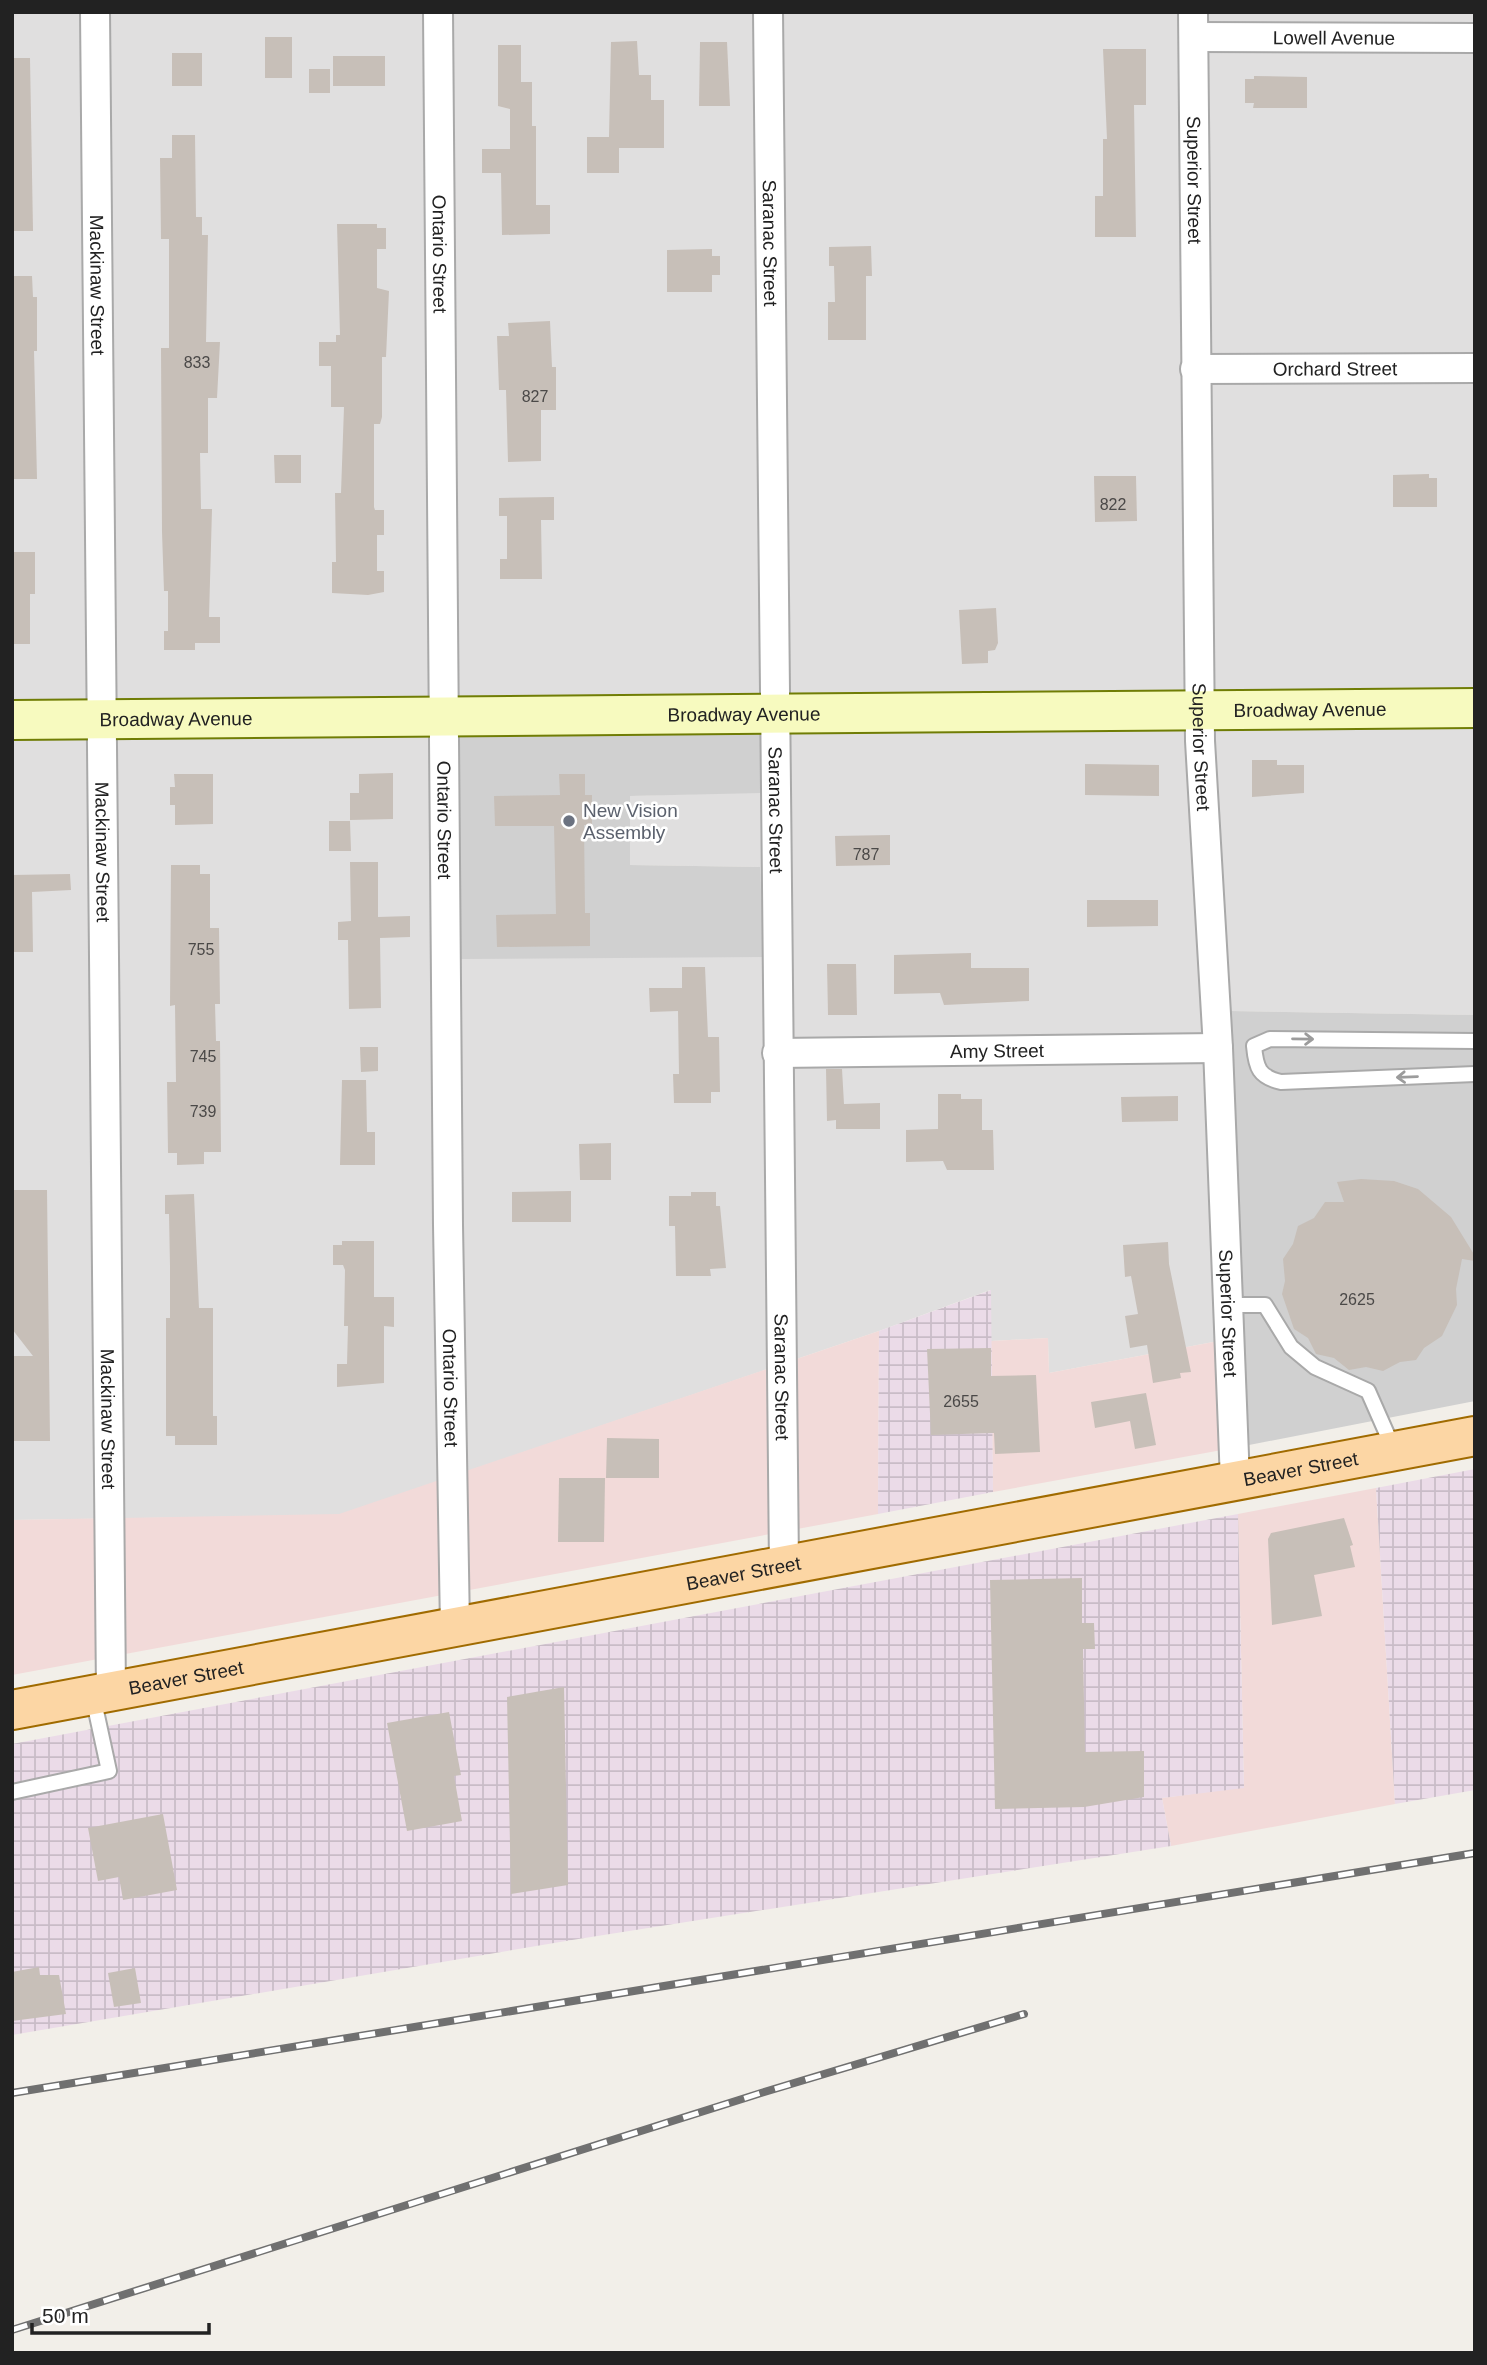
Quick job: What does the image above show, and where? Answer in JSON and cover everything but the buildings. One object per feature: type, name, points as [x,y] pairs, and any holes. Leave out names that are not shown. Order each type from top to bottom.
[{"type":"main road","name":"Beaver Street","points":[[12,1710],[1475,1436]]},
{"type":"street","name":"Mackinaw Street","points":[[95,12],[101,719],[102,1694]]},
{"type":"street","name":"Ontario Street","points":[[438,12],[455,1627]]},
{"type":"street","name":"Saranac Street","points":[[768,12],[784,1566]]},
{"type":"street","name":"Lowell Avenue","points":[[1194,25],[1475,38]]},
{"type":"street","name":"Superior Street","points":[[1194,25],[1200,710],[1219,1048],[1236,1482]]},
{"type":"street","name":"Orchard Street","points":[[1195,369],[1475,368]]},
{"type":"street","name":"Broadway Avenue","points":[[12,720],[1475,708]]},
{"type":"street","name":"Amy Street","points":[[777,1053],[1219,1048]]},
{"type":"lane","points":[[1475,1041],[1270,1039],[1254,1046],[1256,1068],[1265,1078],[1281,1082],[1475,1074]]},
{"type":"lane","points":[[1228,1305],[1265,1305],[1291,1347],[1299,1354],[1315,1367],[1367,1391],[1395,1451]]},
{"type":"lane","points":[[12,1792],[109,1771],[102,1694]]},
{"type":"shaded area","points":[[12,12],[1475,12],[1475,701],[12,719]]},
{"type":"shaded area","points":[[1475,720],[1475,1015],[1232,1011],[1245,1336],[1049,1373],[1048,1338],[991,1341],[990,1290],[879,1331],[339,1515],[12,1520],[12,731],[455,727],[461,959],[760,867],[630,865],[629,796],[761,792],[760,725]]},
{"type":"shaded area","points":[[760,725],[761,793],[630,796],[630,865],[760,867],[764,957],[461,959],[455,727]]},
{"type":"shaded area","points":[[1231,1011],[1475,1015],[1475,1401],[1249,1445]]},
{"type":"shaded area","points":[[991,1290],[993,1492],[878,1514],[879,1331]]},
{"type":"shaded area","points":[[879,1331],[878,1514],[12,1675],[12,1520],[339,1514]]},
{"type":"shaded area","points":[[1245,1336],[1249,1445],[993,1492],[991,1341],[1048,1338],[1049,1373]]},
{"type":"shaded area","points":[[1475,1469],[1475,1790],[1395,1804],[1376,1488]]},
{"type":"shaded area","points":[[1376,1488],[1395,1804],[1171,1846],[1162,1798],[1244,1787],[1238,1514]]},
{"type":"shaded area","points":[[1238,1514],[1244,1788],[1162,1798],[1171,1846],[572,1940],[12,2035],[12,1744]]},
{"type":"railway","points":[[12,2093],[1475,1853]]},
{"type":"railway","points":[[12,2330],[761,2093],[1024,2014]]},
{"type":"place","name":"New Vision Assembly","points":[[569,821]]}]
